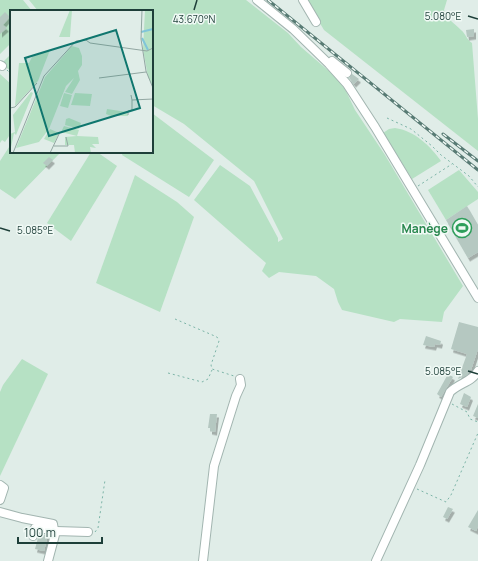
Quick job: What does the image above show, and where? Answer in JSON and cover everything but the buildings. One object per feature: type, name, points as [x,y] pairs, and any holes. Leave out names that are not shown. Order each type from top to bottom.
[{"type":"street","points":[[257,0],[293,29],[325,60],[341,77],[358,99],[478,298]]},
{"type":"street","points":[[303,0],[316,22]]},
{"type":"street","points":[[325,60],[329,59],[347,74]]},
{"type":"street","points":[[376,561],[411,486],[450,392],[475,377],[478,371]]},
{"type":"street","points":[[203,561],[214,466],[236,396],[241,385],[240,378]]},
{"type":"street","points":[[0,485],[4,488],[0,500]]},
{"type":"street","points":[[0,512],[53,524],[55,531],[48,561]]},
{"type":"street","points":[[33,536],[35,528],[55,531],[88,532]]},
{"type":"path","points":[[387,118],[411,129],[469,176],[478,187]]},
{"type":"path","points":[[412,190],[453,163]]},
{"type":"path","points":[[168,373],[202,382],[208,379],[219,341],[217,337],[175,319]]},
{"type":"path","points":[[212,369],[240,378]]},
{"type":"path","points":[[446,401],[467,412],[470,418],[478,422]]},
{"type":"path","points":[[411,486],[446,502],[451,495],[478,433]]},
{"type":"path","points":[[88,532],[95,532],[98,528],[105,480]]},
{"type":"green space","points":[[0,0],[23,0],[31,10],[10,10],[10,44],[0,54]]},
{"type":"green space","points":[[29,0],[246,0],[288,33],[301,47],[337,78],[346,91],[355,110],[385,155],[463,286],[444,312],[442,322],[400,319],[394,322],[342,310],[334,289],[316,276],[279,272],[269,278],[262,271],[266,263],[194,200],[220,165],[250,186],[278,238],[278,242],[283,239],[254,181],[184,124],[153,106],[153,10],[37,10]]},
{"type":"green space","points":[[306,0],[447,0],[444,10],[449,19],[472,43],[478,119],[478,151],[324,30]]},
{"type":"green space","points":[[10,55],[10,70],[1,64]]},
{"type":"green space","points":[[0,74],[10,83],[10,134],[5,142],[2,140],[0,143]]},
{"type":"green space","points":[[153,114],[214,160],[189,197],[122,155],[123,153],[153,153]]},
{"type":"green space","points":[[395,128],[409,132],[421,140],[441,161],[412,179],[383,133],[389,129]]},
{"type":"green space","points":[[10,146],[10,153],[60,153],[15,199],[0,189],[0,161]]},
{"type":"green space","points":[[90,153],[98,153],[117,166],[71,241],[47,223]]},
{"type":"green space","points":[[459,170],[478,192],[478,199],[446,220],[428,190]]},
{"type":"green space","points":[[135,175],[177,202],[194,217],[160,312],[96,283]]},
{"type":"green space","points":[[22,359],[48,374],[0,476],[0,392],[3,385]]},
{"type":"railway","points":[[268,0],[478,170]]},
{"type":"railway","points":[[443,134],[478,161]]},
{"type":"place","name":"Manège","points":[[462,228]]}]
